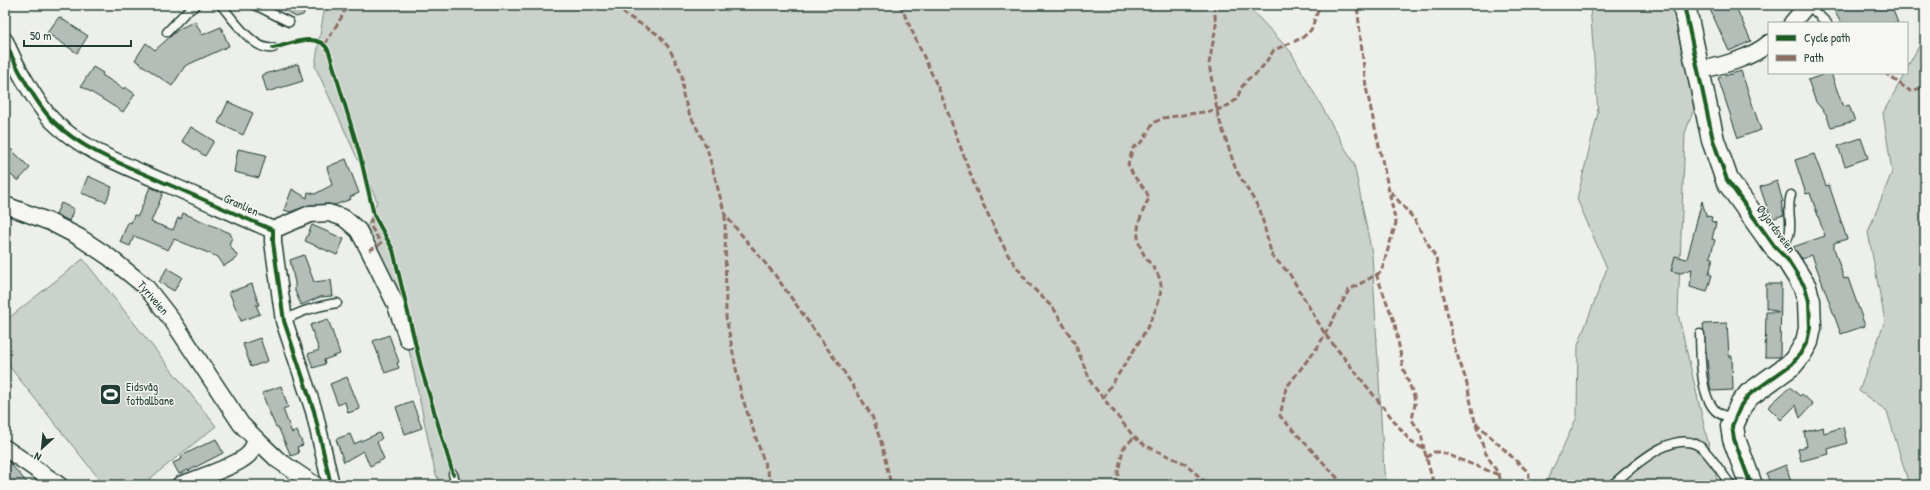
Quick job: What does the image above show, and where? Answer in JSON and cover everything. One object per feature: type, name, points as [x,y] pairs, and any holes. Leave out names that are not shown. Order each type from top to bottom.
[{"type":"street","name":"Øyjordsveien","points":[[1684,5],[1713,140],[1727,180],[1775,246],[1788,260],[1805,287],[1809,302],[1810,328],[1807,342],[1792,364],[1749,395],[1735,416],[1732,426],[1734,439],[1751,485]]},
{"type":"street","points":[[1793,22],[1807,5]]},
{"type":"street","name":"Granlien","points":[[5,41],[15,64],[43,109],[62,130],[93,149],[127,166],[273,230]]},
{"type":"street","points":[[1699,70],[1736,60],[1768,45]]},
{"type":"street","name":"Tyriveien","points":[[5,205],[50,222],[84,240],[109,257],[146,287],[174,323],[241,424],[278,460],[315,485]]},
{"type":"street","points":[[331,485],[314,411],[284,321],[273,242],[273,230],[310,214],[329,213],[344,218],[358,230],[370,252],[395,303],[408,340]]},
{"type":"street","points":[[180,485],[226,468],[245,457],[256,440]]},
{"type":"street","points":[[5,448],[59,485]]},
{"type":"lane","points":[[168,32],[196,5]]},
{"type":"lane","points":[[221,5],[251,39],[265,48],[273,48]]},
{"type":"lane","points":[[255,5],[289,22]]},
{"type":"lane","points":[[1807,5],[1826,22]]},
{"type":"lane","points":[[1775,246],[1784,244],[1788,238],[1790,231],[1789,207],[1791,195]]},
{"type":"lane","points":[[284,321],[293,315],[337,303]]},
{"type":"lane","points":[[1700,334],[1703,379],[1707,398],[1718,413],[1729,417],[1735,416]]},
{"type":"lane","points":[[1612,485],[1652,452],[1674,442],[1688,442],[1704,449],[1730,485]]},
{"type":"lane","points":[[452,474],[456,485]]},
{"type":"shaded area","points":[[325,5],[1247,5],[1291,52],[1354,164],[1372,254],[1384,472],[1388,485],[441,485],[435,472],[401,312],[360,245],[377,201],[315,66]]},
{"type":"shaded area","points":[[1590,5],[1676,5],[1697,101],[1685,133],[1678,314],[1718,485],[1545,485],[1577,417],[1578,345],[1607,268],[1577,199],[1598,113]]},
{"type":"shaded area","points":[[1925,35],[1925,485],[1909,485],[1887,411],[1859,391],[1885,321],[1868,232],[1892,172],[1883,113],[1904,74],[1908,74],[1908,66]]},
{"type":"shaded area","name":"Eidsvåg fotballbane","points":[[83,259],[216,426],[142,485],[104,485],[5,361],[5,321]]},
{"type":"building","points":[[275,5],[308,5],[303,15],[296,17]]},
{"type":"building","points":[[1708,5],[1735,5],[1751,41],[1729,51]]},
{"type":"building","points":[[1831,5],[1891,5],[1898,22],[1840,22]]},
{"type":"building","points":[[59,17],[88,36],[77,53],[47,33]]},
{"type":"building","points":[[195,21],[202,35],[221,27],[229,46],[185,66],[172,86],[135,60],[146,43],[155,50],[179,29]]},
{"type":"building","points":[[298,64],[303,81],[267,92],[262,75]]},
{"type":"building","points":[[93,67],[103,73],[102,75],[135,94],[123,112],[81,86]]},
{"type":"building","points":[[1741,71],[1761,130],[1738,138],[1718,78]]},
{"type":"building","points":[[1825,74],[1831,74],[1843,107],[1849,105],[1855,121],[1831,127],[1826,114],[1816,102],[1808,80]]},
{"type":"building","points":[[228,102],[253,113],[243,135],[218,123]]},
{"type":"building","points":[[191,127],[214,141],[205,156],[182,141]]},
{"type":"building","points":[[1861,138],[1868,158],[1845,166],[1838,146]]},
{"type":"building","points":[[11,149],[30,168],[18,181],[5,170],[5,156]]},
{"type":"building","points":[[238,149],[266,155],[259,178],[234,172]]},
{"type":"building","points":[[1814,154],[1826,186],[1829,185],[1847,239],[1834,243],[1834,248],[1844,279],[1848,278],[1865,326],[1841,334],[1812,255],[1802,259],[1793,247],[1825,236],[1810,193],[1806,194],[1795,160]]},
{"type":"building","points":[[346,159],[359,193],[350,197],[351,199],[335,205],[310,205],[290,212],[284,210],[292,189],[307,198],[308,192],[315,194],[332,185],[327,167]]},
{"type":"building","points":[[88,176],[112,187],[106,202],[81,193]]},
{"type":"building","points":[[1777,181],[1783,202],[1781,202],[1784,215],[1771,219],[1760,187]]},
{"type":"building","points":[[150,187],[163,193],[151,222],[173,230],[178,218],[181,219],[183,213],[230,233],[232,238],[229,244],[238,257],[224,266],[218,257],[174,239],[168,250],[134,236],[130,246],[120,242],[128,222],[131,223],[134,215],[138,216]]},
{"type":"building","points":[[1702,201],[1706,216],[1712,217],[1711,221],[1716,223],[1712,239],[1715,240],[1710,257],[1713,258],[1709,274],[1712,275],[1707,292],[1690,287],[1692,269],[1681,273],[1671,271],[1675,256],[1687,259]]},
{"type":"building","points":[[61,203],[74,209],[69,221],[56,214]]},
{"type":"building","points":[[312,225],[344,239],[337,255],[305,241]]},
{"type":"building","points":[[304,255],[314,282],[331,280],[333,296],[320,297],[301,305],[295,291],[295,283],[290,260]]},
{"type":"building","points":[[167,268],[182,277],[174,291],[159,282]]},
{"type":"building","points":[[252,284],[259,305],[256,305],[260,314],[241,321],[229,292]]},
{"type":"building","points":[[1766,284],[1781,284],[1780,357],[1765,357],[1766,312],[1779,312],[1766,308]]},
{"type":"building","points":[[328,319],[340,354],[324,360],[325,364],[313,368],[308,354],[319,350],[310,325]]},
{"type":"building","points":[[1727,323],[1729,356],[1732,356],[1733,390],[1713,391],[1711,390],[1710,386],[1703,324]]},
{"type":"building","points":[[389,335],[399,362],[397,363],[399,368],[385,373],[373,341]]},
{"type":"building","points":[[260,338],[268,361],[251,367],[243,344]]},
{"type":"building","points":[[347,377],[360,409],[348,413],[345,402],[338,405],[330,384]]},
{"type":"building","points":[[281,386],[288,407],[283,409],[292,433],[297,431],[303,445],[297,447],[299,453],[291,456],[278,427],[276,427],[270,414],[262,393]]},
{"type":"building","points":[[1790,387],[1800,396],[1802,394],[1813,404],[1800,418],[1796,405],[1781,420],[1768,407]]},
{"type":"building","points":[[412,401],[422,428],[405,434],[396,407]]},
{"type":"building","points":[[1823,427],[1824,433],[1843,427],[1847,443],[1828,449],[1829,454],[1801,461],[1798,449],[1807,446],[1804,432]]},
{"type":"building","points":[[379,433],[382,438],[377,442],[384,459],[370,466],[363,451],[344,462],[336,439],[350,434],[354,444]]},
{"type":"building","points":[[216,439],[223,453],[179,474],[173,463],[182,459],[181,456]]},
{"type":"building","points":[[5,460],[10,463],[29,485],[5,485]]},
{"type":"building","points":[[1786,465],[1792,485],[1771,485],[1766,473]]},
{"type":"marked path","points":[[325,44],[347,5]]},
{"type":"marked path","points":[[616,5],[626,15],[659,35],[669,48],[682,74],[683,95],[689,113],[707,148],[725,215],[775,275],[844,372],[872,416],[881,442],[891,485]]},
{"type":"marked path","points":[[900,5],[941,94],[977,192],[1008,255],[1029,284],[1054,309],[1074,342],[1092,384],[1134,437],[1146,446],[1186,464],[1208,485]]},
{"type":"marked path","points":[[1214,5],[1216,26],[1209,64],[1218,116],[1236,170],[1260,210],[1272,256],[1289,273],[1325,334],[1411,442],[1424,449],[1434,485]]},
{"type":"marked path","points":[[1103,398],[1129,359],[1155,312],[1161,285],[1158,275],[1148,261],[1139,244],[1139,222],[1149,198],[1146,191],[1133,175],[1128,164],[1133,148],[1143,141],[1153,123],[1163,118],[1217,110],[1229,105],[1237,99],[1241,88],[1248,79],[1256,74],[1263,66],[1274,50],[1302,38],[1311,30],[1320,5]]},
{"type":"marked path","points":[[1344,485],[1280,416],[1286,388],[1319,345],[1349,290],[1381,272],[1396,223],[1366,87],[1357,5]]},
{"type":"marked path","points":[[1886,74],[1910,91],[1925,87]]},
{"type":"marked path","points":[[1391,192],[1414,219],[1436,258],[1454,346],[1466,380],[1475,422],[1485,452],[1499,475],[1502,485]]},
{"type":"marked path","points":[[725,215],[726,317],[741,394],[772,485]]},
{"type":"marked path","points":[[369,250],[377,247],[381,243],[371,227],[371,220],[375,217]]},
{"type":"marked path","points":[[1376,274],[1395,324],[1403,368],[1414,396],[1415,404],[1412,420],[1421,433],[1424,449]]},
{"type":"marked path","points":[[1476,423],[1526,470],[1529,474],[1528,485]]},
{"type":"marked path","points":[[1118,485],[1118,472],[1123,449],[1134,437]]},
{"type":"marked path","points":[[1426,458],[1434,452],[1441,452],[1499,475]]},
{"type":"cycle path","points":[[1684,5],[1713,140],[1727,180],[1775,247],[1788,260],[1805,287],[1809,301],[1810,328],[1807,342],[1800,354],[1792,364],[1749,395],[1741,405],[1732,426],[1734,439],[1751,485]]},
{"type":"cycle path","points":[[273,48],[304,40],[312,40],[325,45],[329,52],[360,155],[374,215],[393,250],[422,371],[453,474]]},
{"type":"cycle path","points":[[5,41],[19,71],[40,105],[53,121],[65,132],[106,157],[273,230],[273,242],[284,321],[314,411],[331,485]]},
{"type":"place","name":"Eidsvåg fotballbane","points":[[111,394]]}]
